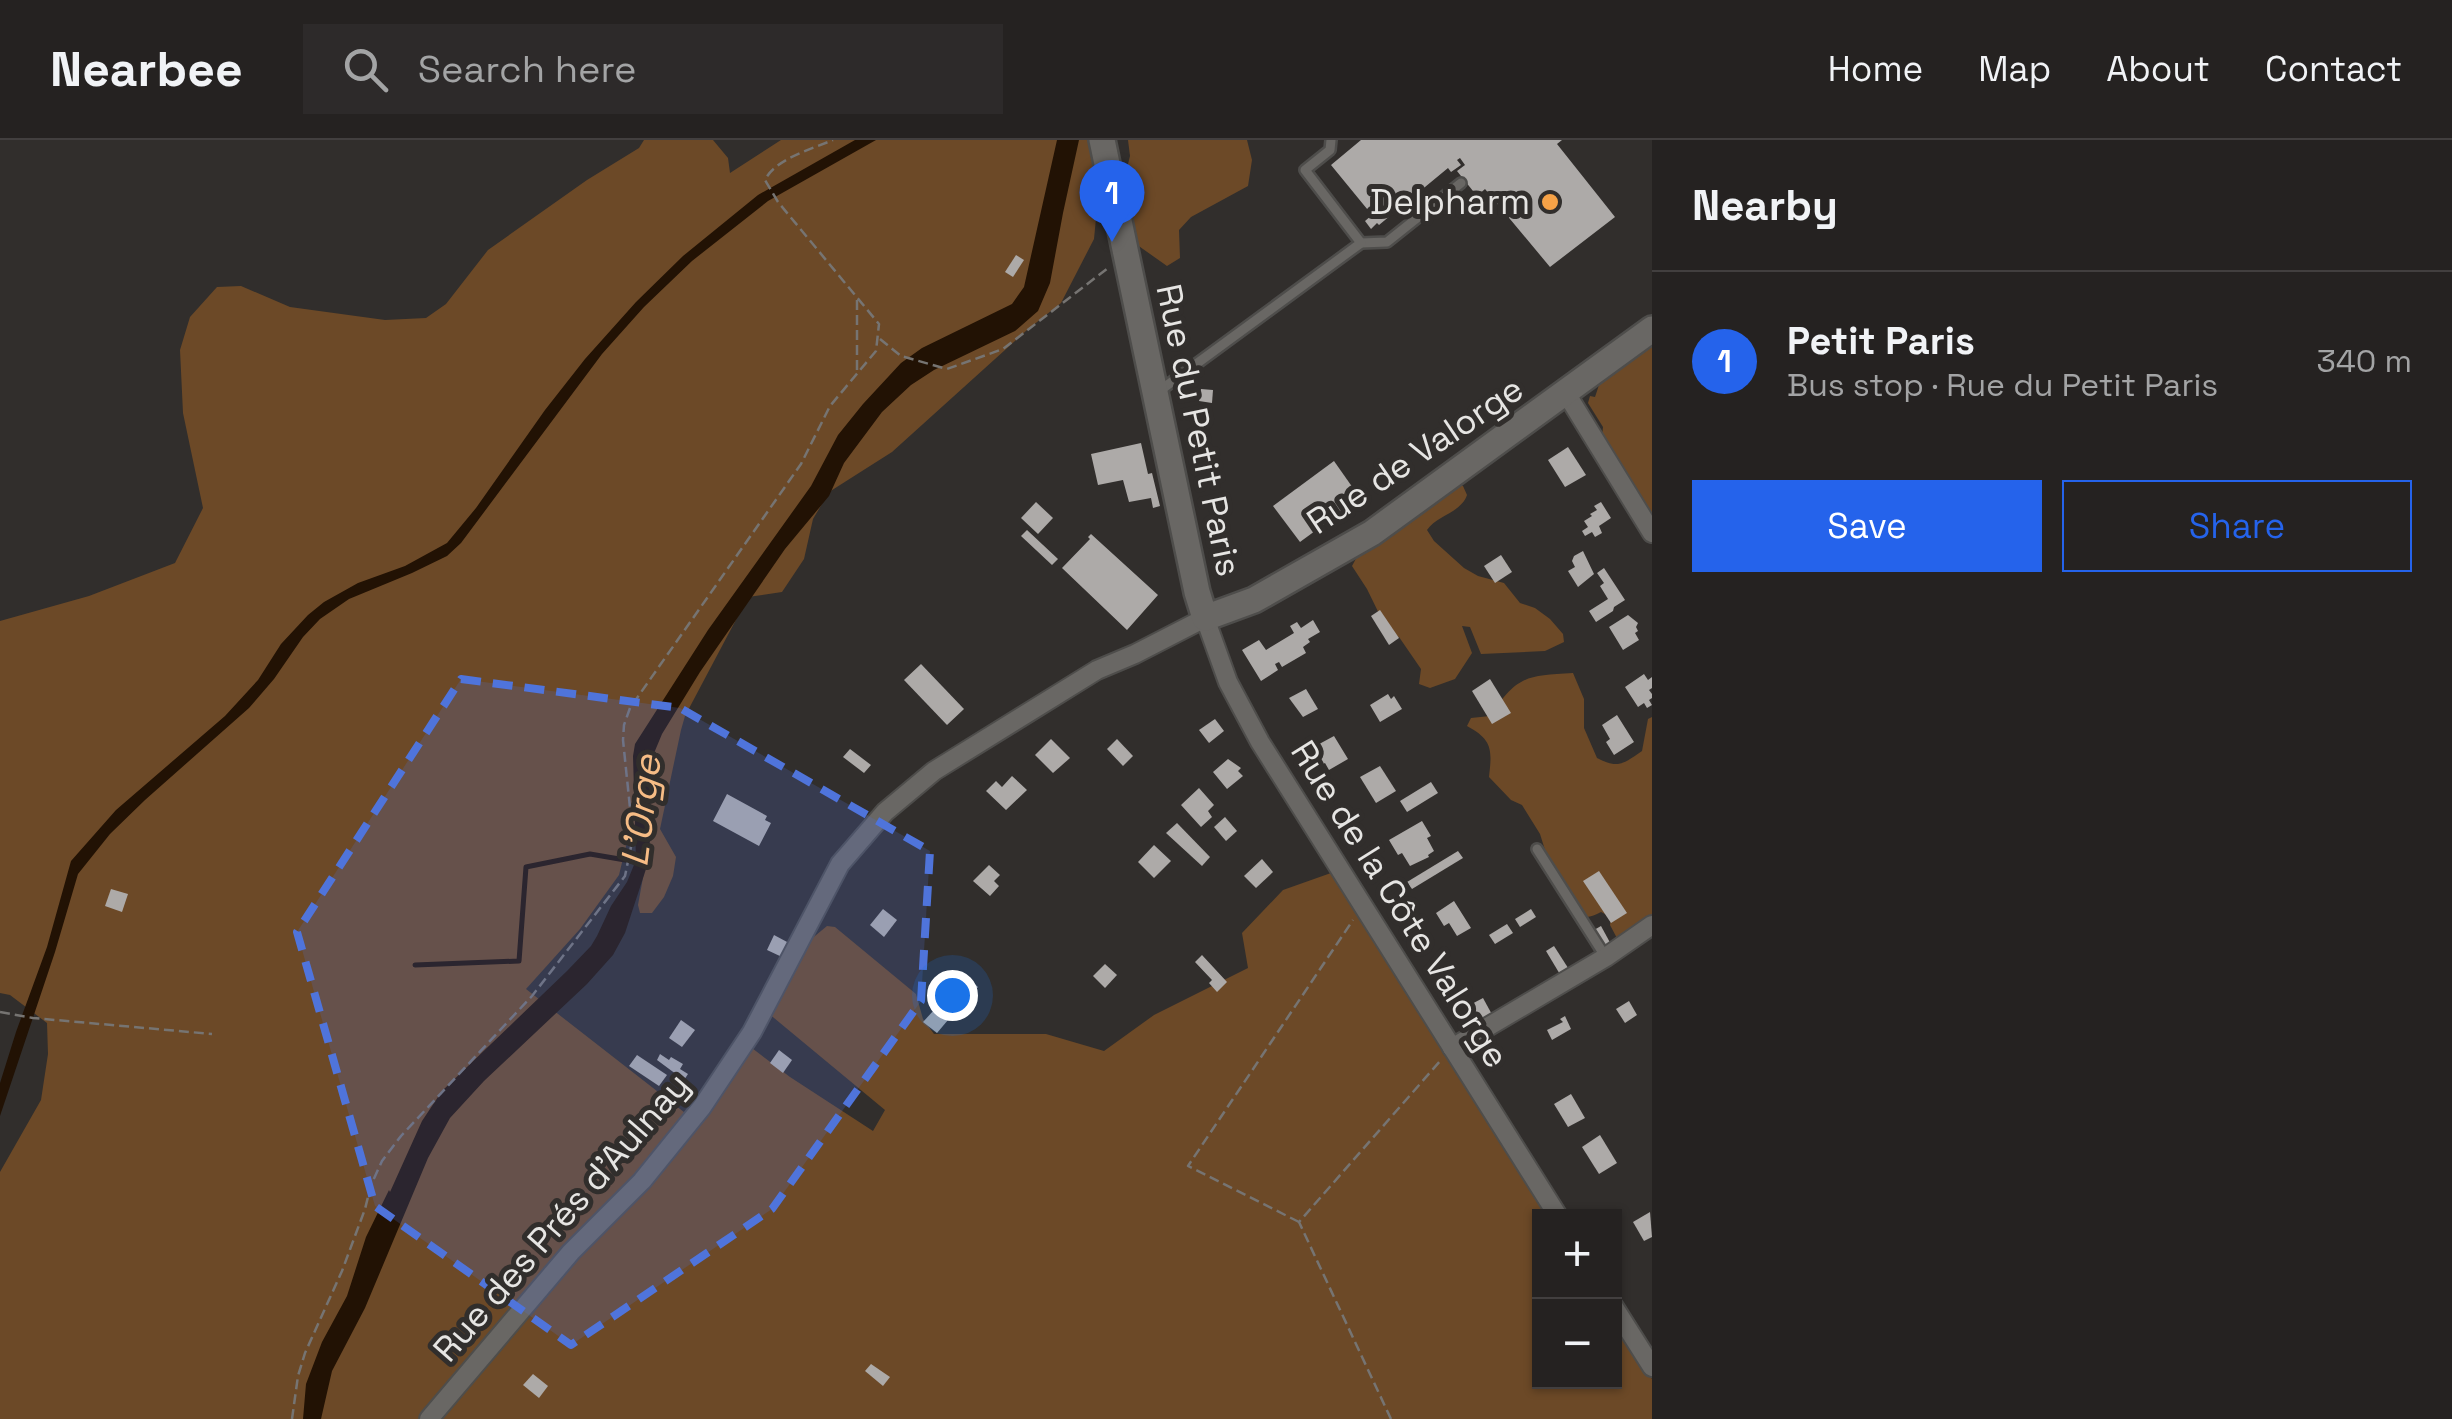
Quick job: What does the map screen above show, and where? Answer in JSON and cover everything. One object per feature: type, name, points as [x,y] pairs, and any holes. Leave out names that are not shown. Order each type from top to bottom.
[{"type":"street","name":"Rue du Petit Paris","points":[[1102,140],[1205,618]]},
{"type":"street","name":"Rue de Valorge","points":[[1205,618],[1254,600],[1372,533],[1652,329]]},
{"type":"street","points":[[1566,393],[1652,533]]},
{"type":"street","name":"Rue de la Côte Valorge","points":[[1205,618],[1220,663],[1251,726],[1554,1209]]},
{"type":"street","name":"Rue des Prés d'Aulnay","points":[[429,1419],[583,1238],[642,1181],[702,1108],[752,1032],[840,864],[885,812],[934,771],[1096,670],[1205,618]]},
{"type":"street","points":[[1452,1048],[1606,958],[1652,925]]},
{"type":"street","points":[[1622,1319],[1652,1366]]},
{"type":"lane","points":[[1331,140],[1330,150],[1305,170],[1360,242]]},
{"type":"lane","points":[[1156,394],[1360,242],[1387,242],[1461,183]]},
{"type":"lane","points":[[1537,848],[1606,958]]},
{"type":"path","points":[[292,1419],[304,1353],[342,1272],[382,1161],[532,996],[625,876],[633,837],[624,740],[630,708],[802,464],[830,406],[876,351],[879,324],[778,202],[765,180],[769,172],[783,163],[832,140]]},
{"type":"path","points":[[879,338],[901,356],[946,369],[1003,350],[1120,259]]},
{"type":"path","points":[[858,299],[858,374]]},
{"type":"path","points":[[1362,906],[1188,1166],[1298,1222],[1391,1419]]},
{"type":"path","points":[[0,1012],[212,1034]]},
{"type":"path","points":[[1298,1222],[1452,1048]]},
{"type":"highlighted area","points":[[461,679],[680,708],[930,851],[921,1001],[772,1209],[571,1345],[375,1206],[297,932]]},
{"type":"shaded area","points":[[644,140],[713,140],[728,158],[730,173],[781,140],[1092,140],[1098,185],[1123,184],[1130,156],[1128,140],[1247,140],[1252,160],[1248,186],[1191,217],[1179,230],[1180,258],[1167,266],[1126,237],[1112,211],[1097,208],[1094,239],[1061,303],[892,452],[829,492],[813,519],[804,559],[782,592],[748,597],[685,716],[660,829],[676,857],[664,897],[652,913],[640,913],[646,861],[638,845],[627,842],[619,875],[580,929],[526,989],[698,1123],[748,1045],[873,1131],[885,1110],[768,1013],[804,945],[827,926],[835,927],[916,994],[923,1019],[934,1034],[1046,1034],[1104,1051],[1154,1015],[1248,968],[1242,933],[1283,890],[1331,873],[1359,910],[1547,1209],[1532,1209],[1532,1389],[1622,1389],[1622,1330],[1652,1379],[1652,1419],[0,1419],[0,1172],[41,1100],[48,1054],[47,1023],[10,995],[0,993],[0,621],[89,596],[175,563],[203,508],[183,413],[180,350],[190,317],[217,287],[241,286],[290,307],[385,320],[426,318],[446,304],[488,250],[639,148]]},
{"type":"shaded area","points":[[1652,344],[1652,516],[1602,437],[1603,427],[1588,403],[1590,396],[1595,397],[1600,382]]},
{"type":"shaded area","points":[[1457,484],[1463,486],[1467,495],[1460,506],[1427,530],[1434,541],[1464,568],[1504,583],[1520,603],[1550,619],[1563,634],[1564,642],[1545,651],[1481,654],[1470,627],[1462,626],[1472,653],[1455,679],[1430,688],[1419,684],[1421,669],[1399,637],[1389,634],[1352,566],[1359,553]]},
{"type":"shaded area","points":[[1573,673],[1584,699],[1584,728],[1597,758],[1620,764],[1642,751],[1648,719],[1652,717],[1652,922],[1619,942],[1610,925],[1611,917],[1601,912],[1588,917],[1575,912],[1540,834],[1522,805],[1511,800],[1489,777],[1486,741],[1467,726],[1471,718],[1490,716],[1508,692],[1524,680]]},
{"type":"water","points":[[855,140],[876,140],[768,201],[692,261],[644,307],[602,354],[461,543],[447,556],[349,599],[320,619],[249,708],[110,834],[78,874],[0,1116],[0,1083],[47,947],[71,861],[116,810],[225,716],[308,615],[358,583],[405,566],[447,543],[585,359],[683,256],[758,195]]},
{"type":"water","name":"L'Orge","points":[[1057,140],[1079,140],[1050,283],[1038,311],[1015,331],[934,370],[882,412],[844,463],[829,496],[785,549],[700,672],[652,758],[651,833],[646,869],[625,933],[613,955],[587,984],[450,1118],[428,1158],[365,1308],[332,1371],[321,1419],[303,1419],[306,1384],[322,1342],[347,1296],[366,1237],[422,1121],[442,1091],[591,946],[627,882],[636,860],[635,744],[708,630],[811,486],[838,435],[863,404],[901,363],[922,348],[1012,304],[1024,287]]},
{"type":"building","name":"Delpharm","points":[[1361,140],[1562,140],[1557,144],[1615,217],[1550,267],[1485,189],[1477,196],[1457,171],[1465,165],[1460,158],[1457,160],[1461,165],[1451,172],[1448,168],[1371,229],[1365,221],[1372,215],[1331,165]]},
{"type":"building","points":[[1016,255],[1024,260],[1013,277],[1005,272]]},
{"type":"building","points":[[1201,389],[1213,390],[1212,403],[1199,401]]},
{"type":"building","points":[[1141,443],[1160,506],[1153,508],[1151,498],[1129,502],[1123,480],[1098,485],[1091,454]]},
{"type":"building","points":[[1568,447],[1586,475],[1565,487],[1548,460]]},
{"type":"building","points":[[1334,461],[1360,498],[1300,542],[1273,506]]},
{"type":"building","points":[[1036,502],[1053,518],[1038,534],[1021,518]]},
{"type":"building","points":[[1601,502],[1611,518],[1599,526],[1602,533],[1585,536],[1582,531],[1588,527],[1584,521]]},
{"type":"building","points":[[1027,530],[1058,559],[1052,565],[1021,536]]},
{"type":"building","points":[[1091,534],[1158,595],[1127,630],[1062,568]]},
{"type":"building","points":[[1583,551],[1594,574],[1578,587],[1568,571],[1575,567],[1574,556]]},
{"type":"building","points":[[1501,555],[1512,572],[1495,583],[1484,566]]},
{"type":"building","points":[[1604,568],[1625,600],[1596,622],[1589,611],[1608,599],[1597,573]]},
{"type":"building","points":[[1380,610],[1399,638],[1389,645],[1371,616]]},
{"type":"building","points":[[1628,615],[1638,623],[1635,633],[1639,640],[1623,650],[1609,627]]},
{"type":"building","points":[[1313,620],[1320,632],[1308,639],[1310,642],[1303,647],[1306,653],[1282,667],[1279,662],[1275,664],[1278,670],[1261,681],[1242,650],[1259,640],[1266,650],[1294,633],[1290,626],[1297,622],[1301,628]]},
{"type":"building","points":[[921,664],[964,709],[947,725],[904,680]]},
{"type":"building","points":[[1644,674],[1648,680],[1652,677],[1652,705],[1647,708],[1644,703],[1638,707],[1625,687]]},
{"type":"building","points":[[1490,679],[1511,713],[1492,724],[1472,691]]},
{"type":"building","points":[[1306,689],[1318,709],[1303,717],[1289,698]]},
{"type":"building","points":[[1388,694],[1391,699],[1394,696],[1402,709],[1380,722],[1370,705]]},
{"type":"building","points":[[1617,715],[1634,742],[1614,755],[1602,725]]},
{"type":"building","points":[[1215,719],[1224,731],[1209,743],[1199,730]]},
{"type":"building","points":[[1334,736],[1348,759],[1329,770],[1325,763],[1319,766],[1310,749]]},
{"type":"building","points":[[1051,739],[1070,758],[1053,773],[1035,755]]},
{"type":"building","points":[[1117,739],[1133,756],[1123,766],[1107,749]]},
{"type":"building","points":[[850,749],[871,765],[864,773],[843,757]]},
{"type":"building","points":[[1228,759],[1241,768],[1238,771],[1243,776],[1227,789],[1213,772]]},
{"type":"building","points":[[1380,766],[1396,791],[1376,803],[1360,777]]},
{"type":"building","points":[[1012,776],[1027,790],[1006,810],[986,791],[996,781],[1002,787]]},
{"type":"building","points":[[1431,782],[1438,793],[1407,812],[1400,801]]},
{"type":"building","points":[[1199,788],[1214,805],[1208,811],[1212,817],[1201,827],[1181,805]]},
{"type":"building","points":[[727,794],[767,816],[765,820],[771,823],[759,846],[713,821]]},
{"type":"building","points":[[1225,817],[1237,831],[1226,841],[1214,827]]},
{"type":"building","points":[[1422,821],[1434,851],[1410,866],[1389,840]]},
{"type":"building","points":[[1177,823],[1210,857],[1202,866],[1166,833]]},
{"type":"building","points":[[1154,845],[1171,861],[1154,878],[1138,862]]},
{"type":"building","points":[[1458,851],[1463,858],[1412,889],[1407,882]]},
{"type":"building","points":[[1262,859],[1273,872],[1256,888],[1244,876]]},
{"type":"building","points":[[989,865],[1000,875],[994,881],[999,886],[990,896],[973,881]]},
{"type":"building","points":[[1599,871],[1627,913],[1611,923],[1583,881]]},
{"type":"building","points":[[111,889],[128,894],[122,912],[105,906]]},
{"type":"building","points":[[1454,901],[1471,928],[1457,936],[1436,913]]},
{"type":"building","points":[[883,909],[897,920],[884,937],[870,925]]},
{"type":"building","points":[[1531,909],[1536,917],[1520,927],[1515,919]]},
{"type":"building","points":[[1507,924],[1513,933],[1495,944],[1489,935]]},
{"type":"building","points":[[1601,926],[1613,948],[1608,952],[1594,930]]},
{"type":"building","points":[[774,935],[789,943],[782,957],[767,950]]},
{"type":"building","points":[[1554,946],[1570,971],[1561,976],[1546,951]]},
{"type":"building","points":[[1202,955],[1227,982],[1217,992],[1209,983],[1212,980],[1195,962]]},
{"type":"building","points":[[1105,964],[1117,975],[1105,988],[1093,976]]},
{"type":"building","points":[[962,973],[978,987],[959,1004],[945,991]]},
{"type":"building","points":[[1483,998],[1495,1020],[1478,1029],[1466,1007]]},
{"type":"building","points":[[1629,1001],[1637,1015],[1625,1023],[1616,1009]]},
{"type":"building","points":[[934,1010],[948,1020],[937,1033],[923,1022]]},
{"type":"building","points":[[1565,1016],[1571,1029],[1552,1040],[1547,1030],[1563,1022],[1560,1019]]},
{"type":"building","points":[[681,1020],[695,1030],[682,1047],[669,1038]]},
{"type":"building","points":[[779,1050],[792,1060],[783,1073],[770,1063]]},
{"type":"building","points":[[660,1054],[683,1064],[680,1069],[688,1074],[684,1080],[657,1060]]},
{"type":"building","points":[[637,1055],[667,1075],[659,1086],[629,1066]]},
{"type":"building","points":[[1571,1094],[1585,1118],[1568,1127],[1554,1104]]},
{"type":"building","points":[[1600,1135],[1617,1163],[1599,1174],[1582,1147]]},
{"type":"building","points":[[1650,1212],[1652,1237],[1644,1241],[1633,1222]]},
{"type":"building","points":[[871,1364],[890,1377],[883,1386],[865,1371]]},
{"type":"building","points":[[533,1374],[548,1386],[539,1398],[523,1385]]},
{"type":"waterway","name":"L'Orge","points":[[415,965],[519,961],[526,867],[590,854],[637,862]]},
{"type":"place","name":"Delpharm","points":[[1550,202]]},
{"type":"place","name":"Petit Paris","points":[[1112,242]]}]
